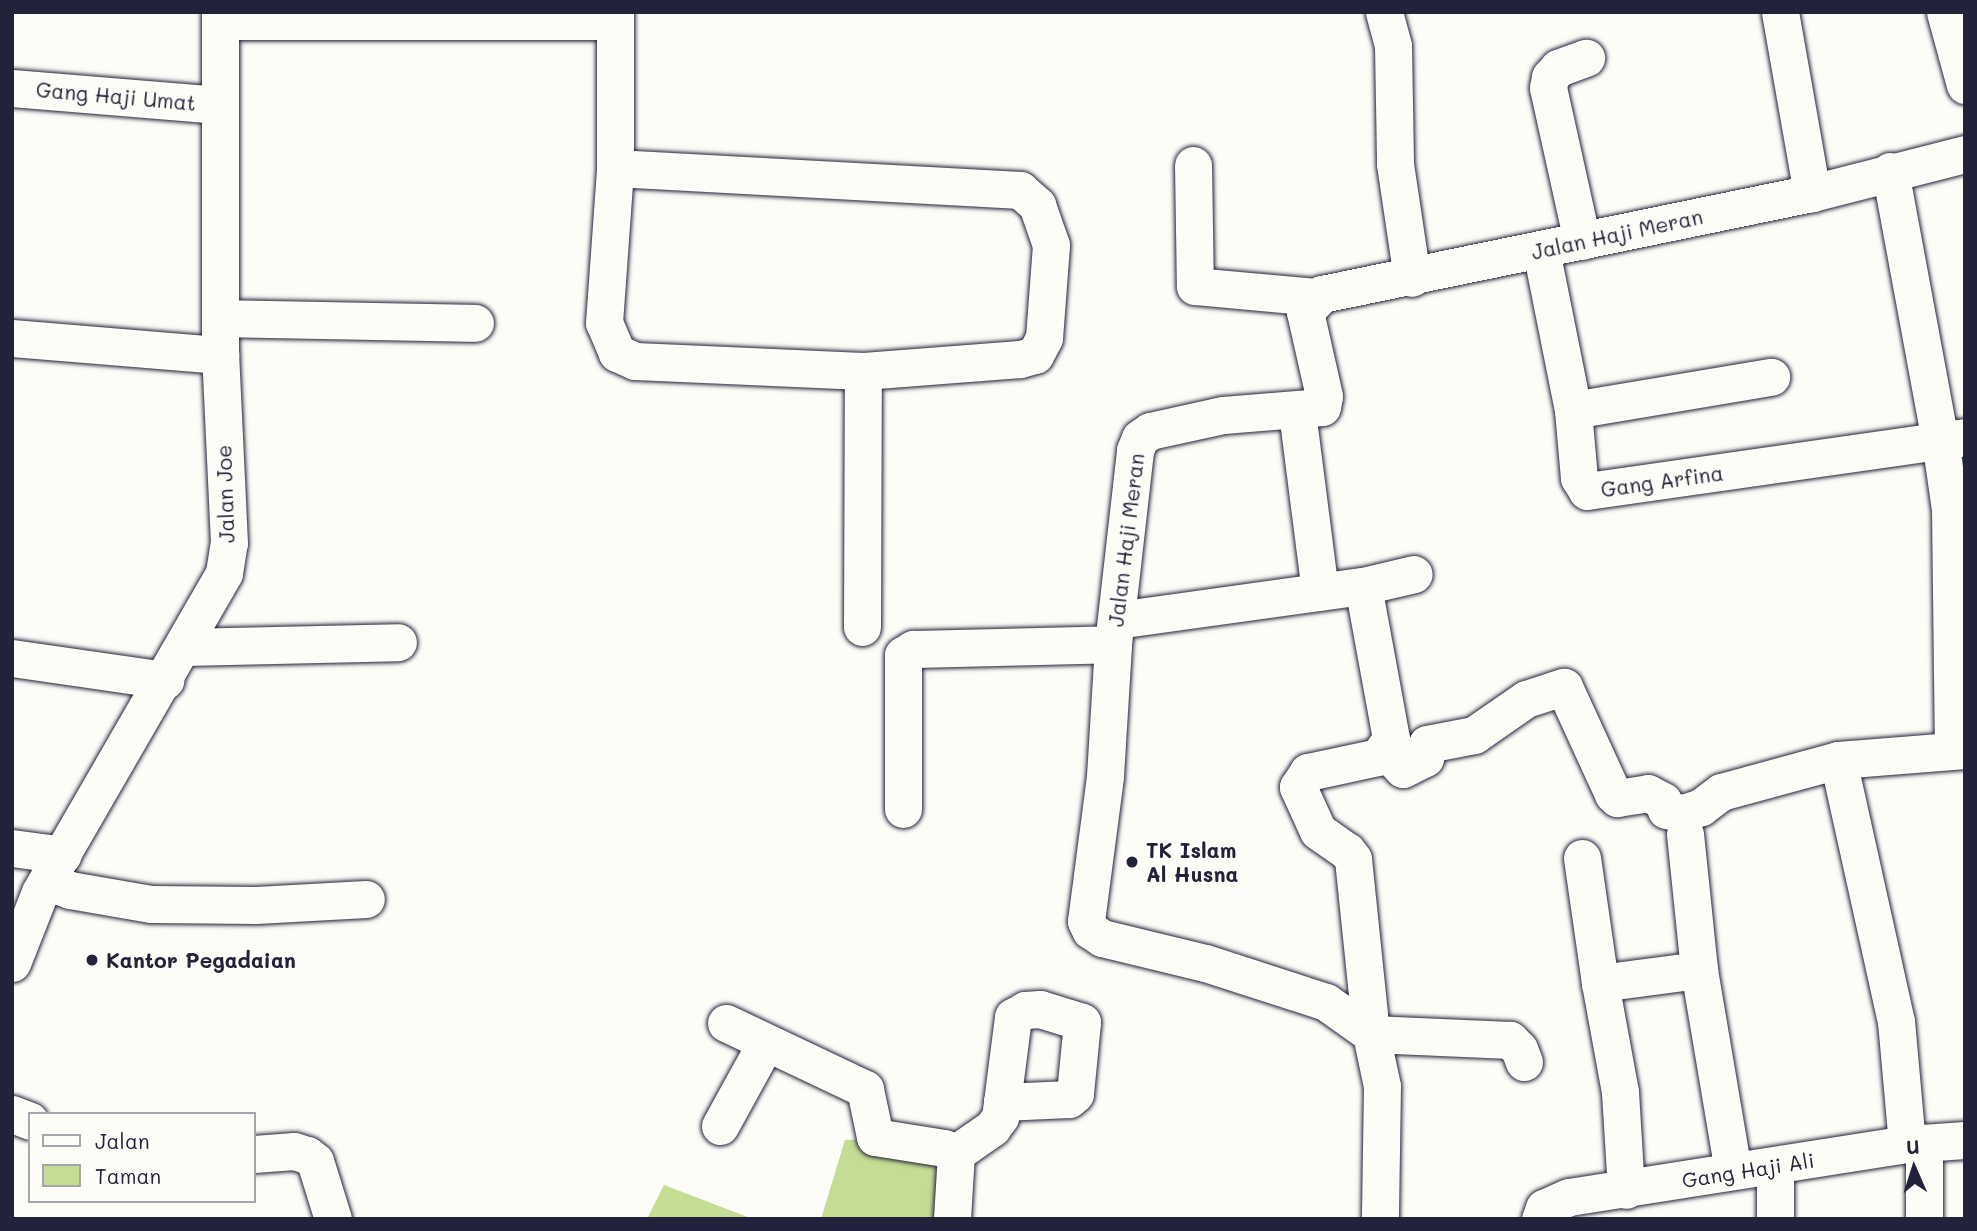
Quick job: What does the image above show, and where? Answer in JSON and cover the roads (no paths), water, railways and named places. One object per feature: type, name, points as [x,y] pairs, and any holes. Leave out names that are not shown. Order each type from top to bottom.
[{"type":"street","points":[[1384,12],[1393,46],[1395,164],[1412,278]]},
{"type":"street","points":[[1780,12],[1812,193]]},
{"type":"street","points":[[1945,12],[1965,85]]},
{"type":"street","points":[[220,17],[615,17],[615,168],[604,323],[617,353],[635,361],[863,371],[1035,355],[1044,338],[1051,245],[1037,205],[1020,190],[615,168]]},
{"type":"street","name":"Jalan Joe","points":[[12,963],[55,869],[224,573],[229,543],[220,355],[220,17]]},
{"type":"street","points":[[1582,241],[1548,88],[1550,77],[1558,68],[1586,58]]},
{"type":"street","name":"Gang Haji Umat","points":[[12,88],[219,105]]},
{"type":"street","name":"Jalan Haji Meran","points":[[1371,1034],[1326,1002],[1205,964],[1102,938],[1090,930],[1086,921],[1105,776],[1115,632],[1135,450],[1140,438],[1150,431],[1223,415],[1297,412],[1322,407],[1324,396],[1305,312],[1317,297],[1812,193],[1965,154]]},
{"type":"street","points":[[1193,165],[1195,286],[1317,297]]},
{"type":"street","points":[[1385,750],[1403,769],[1424,758],[1427,744],[1474,735],[1526,699],[1564,687],[1612,794],[1617,798],[1648,793],[1663,801],[1666,810],[1684,813],[1701,807],[1721,792],[1838,760],[1959,750],[1950,509],[1952,439],[1890,171]]},
{"type":"street","name":"Gang Arfina","points":[[1541,250],[1573,410],[1579,478],[1587,491],[1952,439]]},
{"type":"street","points":[[221,318],[475,323]]},
{"type":"street","points":[[12,338],[220,355]]},
{"type":"street","points":[[862,627],[863,371]]},
{"type":"street","points":[[1573,410],[1771,377]]},
{"type":"street","points":[[1297,412],[1320,592]]},
{"type":"street","points":[[903,809],[903,655],[913,649],[1115,632],[1414,574]]},
{"type":"street","points":[[1363,586],[1391,739],[1378,757],[1308,772],[1298,787],[1318,831],[1347,851],[1353,859],[1371,1034],[1382,1086],[1380,1219]]},
{"type":"street","points":[[184,647],[398,642]]},
{"type":"street","points":[[12,659],[165,680]]},
{"type":"street","points":[[1838,760],[1896,1021],[1924,1219]]},
{"type":"street","points":[[1685,834],[1699,970],[1733,1170]]},
{"type":"street","points":[[12,848],[55,869],[70,890],[151,904],[256,905],[366,900]]},
{"type":"street","points":[[1582,858],[1600,983],[1620,1092],[1626,1190]]},
{"type":"street","points":[[1600,983],[1699,970]]},
{"type":"street","points":[[726,1023],[765,1044],[865,1089],[875,1137],[944,1148],[956,1153]]},
{"type":"street","points":[[1371,1034],[1510,1040],[1519,1049],[1524,1062]]},
{"type":"street","points":[[720,1126],[765,1044]]},
{"type":"street","points":[[956,1153],[997,1123],[1002,1102]]},
{"type":"street","name":"Gang Haji Ali","points":[[1540,1219],[1544,1208],[1555,1202],[1733,1170],[1775,1167],[1965,1140]]},
{"type":"street","points":[[256,1154],[294,1151],[315,1161],[333,1219]]},
{"type":"street","points":[[952,1219],[956,1153]]},
{"type":"street","points":[[1775,1167],[1775,1219]]},
{"type":"place","name":"TK Islam Al Husna","points":[[1132,862]]},
{"type":"place","name":"Kantor Pegadaian","points":[[92,960]]}]
